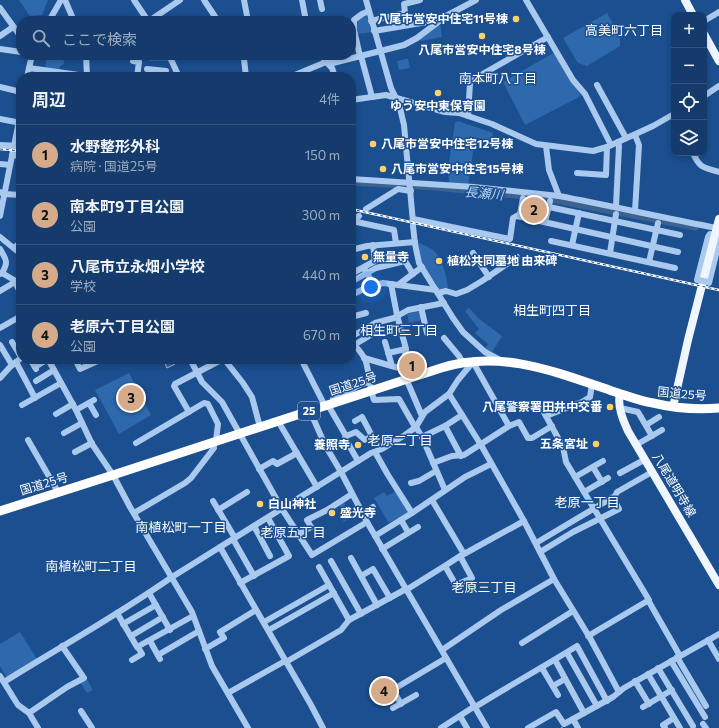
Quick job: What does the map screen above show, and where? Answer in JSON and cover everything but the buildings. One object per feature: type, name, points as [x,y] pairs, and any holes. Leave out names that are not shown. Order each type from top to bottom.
[{"type":"highway","name":"国道25号","points":[[0,510],[241,434],[310,411],[370,387],[407,380],[446,366],[463,363],[501,361],[518,362],[548,369],[620,394],[652,403],[673,407],[719,408]]},
{"type":"main road","points":[[685,0],[691,12]]},
{"type":"main road","points":[[707,39],[719,61]]},
{"type":"main road","points":[[673,407],[688,340],[717,235],[719,219]]},
{"type":"main road","name":"八尾道明寺線","points":[[620,394],[620,408],[624,422],[644,460],[719,585]]},
{"type":"street","points":[[53,16],[61,0]]},
{"type":"street","points":[[65,0],[72,16]]},
{"type":"street","points":[[134,0],[145,16]]},
{"type":"street","points":[[156,16],[180,0]]},
{"type":"street","points":[[204,0],[215,16]]},
{"type":"street","points":[[244,0],[247,16]]},
{"type":"street","points":[[302,0],[305,16]]},
{"type":"street","points":[[320,0],[322,9]]},
{"type":"street","points":[[366,0],[371,22],[391,88],[401,110],[404,125],[417,257],[437,292],[463,332],[485,352],[501,361]]},
{"type":"street","points":[[371,22],[405,13],[404,4],[420,0]]},
{"type":"street","points":[[356,57],[404,45],[417,38],[464,3],[476,0]]},
{"type":"street","points":[[526,0],[573,80],[585,94],[609,146],[606,175],[577,173]]},
{"type":"street","points":[[0,8],[16,31]]},
{"type":"street","points":[[356,18],[369,11]]},
{"type":"street","points":[[707,19],[719,12]]},
{"type":"street","points":[[374,31],[441,20]]},
{"type":"street","points":[[0,36],[13,27]]},
{"type":"street","points":[[356,37],[372,97]]},
{"type":"street","points":[[468,116],[470,83],[472,80],[548,37]]},
{"type":"street","points":[[0,49],[16,51]]},
{"type":"street","points":[[28,72],[31,60]]},
{"type":"street","points":[[87,60],[89,72]]},
{"type":"street","points":[[173,60],[177,72]]},
{"type":"street","points":[[243,60],[245,72]]},
{"type":"street","points":[[302,72],[326,62],[333,63],[345,60]]},
{"type":"street","points":[[133,61],[139,62],[138,72]]},
{"type":"street","points":[[326,62],[332,68],[333,72]]},
{"type":"street","points":[[29,68],[51,72]]},
{"type":"street","points":[[147,69],[159,72]]},
{"type":"street","points":[[597,85],[626,138]]},
{"type":"street","points":[[707,94],[719,86]]},
{"type":"street","points":[[0,87],[16,91]]},
{"type":"street","points":[[356,99],[386,95],[396,99],[468,116],[492,124],[529,142],[546,146],[592,151],[609,146],[671,117]]},
{"type":"street","points":[[0,119],[16,123]]},
{"type":"street","points":[[634,135],[639,145],[635,211]]},
{"type":"street","points":[[616,206],[618,142]]},
{"type":"street","points":[[0,145],[16,146]]},
{"type":"street","points":[[546,146],[549,170],[559,196]]},
{"type":"street","points":[[0,216],[2,193],[12,155],[16,149]]},
{"type":"street","points":[[12,155],[16,155]]},
{"type":"street","points":[[694,156],[697,163],[719,172]]},
{"type":"street","points":[[0,164],[10,166]]},
{"type":"street","points":[[356,180],[410,186],[474,187],[559,196],[616,206],[717,235]]},
{"type":"street","points":[[366,209],[398,189],[410,186]]},
{"type":"street","points":[[2,193],[16,194]]},
{"type":"street","points":[[413,222],[510,239],[513,218],[520,214],[523,198]]},
{"type":"street","points":[[545,222],[549,204],[579,213],[616,218],[656,230],[680,235]]},
{"type":"street","points":[[572,245],[579,213]]},
{"type":"street","points":[[517,216],[678,252]]},
{"type":"street","points":[[610,254],[616,218]]},
{"type":"street","points":[[356,223],[394,230],[396,244]]},
{"type":"street","points":[[649,262],[658,223]]},
{"type":"street","points":[[710,234],[717,235],[709,283],[697,280],[708,237],[710,234]]},
{"type":"street","points":[[0,237],[14,248]]},
{"type":"street","points":[[551,240],[675,268]]},
{"type":"street","points":[[356,249],[373,245],[415,242]]},
{"type":"street","points":[[373,245],[376,268]]},
{"type":"street","points":[[0,249],[7,261],[7,265],[1,274],[16,281]]},
{"type":"street","points":[[473,253],[489,276]]},
{"type":"street","points":[[356,291],[383,283],[437,292],[446,291],[456,294],[462,293],[517,256]]},
{"type":"street","points":[[356,278],[374,261]]},
{"type":"street","points":[[356,273],[405,261],[413,274]]},
{"type":"street","points":[[398,285],[422,267]]},
{"type":"street","points":[[365,270],[374,286]]},
{"type":"street","points":[[0,291],[16,283]]},
{"type":"street","points":[[391,284],[406,349],[402,368],[422,416]]},
{"type":"street","points":[[356,334],[375,323],[394,318],[408,310],[444,303]]},
{"type":"street","points":[[421,307],[427,333]]},
{"type":"street","points":[[356,316],[366,313]]},
{"type":"street","points":[[0,328],[16,319]]},
{"type":"street","points":[[356,341],[380,330],[377,323]]},
{"type":"street","points":[[444,338],[463,363]]},
{"type":"street","points":[[12,342],[16,357]]},
{"type":"street","points":[[385,342],[392,366]]},
{"type":"street","points":[[443,349],[448,343]]},
{"type":"street","points":[[0,345],[16,360]]},
{"type":"street","points":[[356,348],[364,358],[374,400],[398,399],[422,437],[445,490]]},
{"type":"street","points":[[388,353],[406,349]]},
{"type":"street","points":[[364,358],[402,368]]},
{"type":"street","points":[[0,378],[16,362]]},
{"type":"street","points":[[3,684],[358,461],[405,436],[415,427],[425,412],[449,394],[473,362],[509,426]]},
{"type":"street","points":[[18,364],[35,398]]},
{"type":"street","points":[[33,364],[35,368],[41,364]]},
{"type":"street","points":[[51,364],[92,443],[113,475],[172,577],[193,616],[212,666],[248,728]]},
{"type":"street","points":[[77,364],[80,369],[91,364]]},
{"type":"street","points":[[192,364],[202,382],[222,402],[282,509],[312,555],[366,522]]},
{"type":"street","points":[[188,412],[174,386],[175,384],[213,364]]},
{"type":"street","points":[[227,364],[243,383],[252,397],[260,427]]},
{"type":"street","points":[[304,364],[329,404],[358,461]]},
{"type":"street","points":[[36,380],[54,370]]},
{"type":"street","points":[[22,405],[61,383]]},
{"type":"street","points":[[546,416],[582,402],[590,397],[592,384]]},
{"type":"street","points":[[449,394],[481,445],[618,692]]},
{"type":"street","points":[[56,414],[92,401],[96,415]]},
{"type":"street","points":[[134,513],[191,478],[214,448],[218,424],[208,404],[204,403],[136,443]]},
{"type":"street","points":[[541,408],[563,447],[566,462],[648,600],[706,706]]},
{"type":"street","points":[[620,408],[638,412],[652,436]]},
{"type":"street","points":[[310,411],[325,445],[341,472],[366,522],[487,728]]},
{"type":"street","points":[[422,437],[446,426],[462,415]]},
{"type":"street","points":[[355,421],[362,417],[372,436],[367,440]]},
{"type":"street","points":[[646,425],[659,417]]},
{"type":"street","points":[[278,421],[317,487]]},
{"type":"street","points":[[433,462],[452,456],[461,456],[481,445],[509,426],[519,422],[528,438],[532,438],[552,426]]},
{"type":"street","points":[[64,433],[82,423]]},
{"type":"street","points":[[446,426],[461,456]]},
{"type":"street","points":[[636,445],[662,430]]},
{"type":"street","points":[[346,436],[356,432],[367,440],[412,513]]},
{"type":"street","points":[[28,440],[58,492]]},
{"type":"street","points":[[75,452],[92,443]]},
{"type":"street","points":[[259,469],[274,461],[277,464],[297,453]]},
{"type":"street","points":[[620,473],[644,460]]},
{"type":"street","points":[[575,477],[603,461]]},
{"type":"street","points":[[375,536],[465,477],[491,464]]},
{"type":"street","points":[[593,467],[602,482]]},
{"type":"street","points":[[411,482],[419,481],[436,471]]},
{"type":"street","points":[[536,543],[613,498],[617,492],[652,472]]},
{"type":"street","points":[[584,492],[608,478]]},
{"type":"street","points":[[218,510],[247,492]]},
{"type":"street","points":[[299,534],[311,527],[307,520],[327,510],[352,494]]},
{"type":"street","points":[[540,552],[572,532],[619,509],[613,498]]},
{"type":"street","points":[[432,500],[464,554],[524,521]]},
{"type":"street","points":[[213,501],[254,576]]},
{"type":"street","points":[[362,514],[373,507]]},
{"type":"street","points":[[240,583],[289,556],[268,518]]},
{"type":"street","points":[[401,520],[408,532]]},
{"type":"street","points":[[254,526],[270,556]]},
{"type":"street","points":[[382,548],[418,527]]},
{"type":"street","points":[[220,547],[269,630],[323,728]]},
{"type":"street","points":[[228,693],[341,630],[349,620],[406,590],[460,556],[472,578],[456,585],[445,566]]},
{"type":"street","points":[[351,558],[377,605]]},
{"type":"street","points":[[332,561],[361,614]]},
{"type":"street","points":[[319,567],[349,620]]},
{"type":"street","points":[[361,576],[373,569],[390,598]]},
{"type":"street","points":[[442,650],[501,610],[554,579]]},
{"type":"street","points":[[264,622],[329,585]]},
{"type":"street","points":[[149,593],[170,630]]},
{"type":"street","points":[[269,630],[334,593]]},
{"type":"street","points":[[588,636],[648,600]]},
{"type":"street","points":[[124,624],[156,605]]},
{"type":"street","points":[[205,649],[224,638],[220,632],[256,610]]},
{"type":"street","points":[[522,643],[573,611]]},
{"type":"street","points":[[117,613],[142,654],[132,660]]},
{"type":"street","points":[[138,647],[193,616]]},
{"type":"street","points":[[131,636],[163,617]]},
{"type":"street","points":[[150,641],[159,657],[199,631]]},
{"type":"street","points":[[528,728],[556,712],[565,726],[573,719],[607,701],[635,681],[719,634]]},
{"type":"street","points":[[708,640],[719,659]]},
{"type":"street","points":[[28,713],[67,687],[84,678],[62,646]]},
{"type":"street","points":[[441,728],[577,646],[607,701]]},
{"type":"street","points":[[567,652],[597,706]]},
{"type":"street","points":[[401,704],[391,691],[446,658]]},
{"type":"street","points":[[555,660],[584,713]]},
{"type":"street","points":[[671,661],[705,717]]},
{"type":"street","points":[[542,668],[558,695]]},
{"type":"street","points":[[658,668],[693,726]]},
{"type":"street","points":[[648,674],[680,728]]},
{"type":"street","points":[[0,676],[3,684],[18,704],[28,713],[38,728]]},
{"type":"street","points":[[553,686],[565,679]]},
{"type":"street","points":[[635,681],[646,706],[672,690]]},
{"type":"street","points":[[393,708],[416,695]]},
{"type":"street","points":[[81,711],[92,728]]},
{"type":"street","points":[[460,716],[467,728]]},
{"type":"street","points":[[665,728],[663,725],[674,718]]},
{"type":"street","points":[[573,719],[578,728]]},
{"type":"shaded area","points":[[19,0],[48,0],[42,15],[30,16]]},
{"type":"shaded area","points":[[607,13],[620,36],[620,46],[587,66],[578,63],[563,38]]},
{"type":"shaded area","points":[[365,16],[367,17],[372,32],[357,34],[357,23]]},
{"type":"shaded area","points":[[440,23],[442,37],[421,41],[420,39]]},
{"type":"shaded area","points":[[555,52],[581,96],[525,125],[503,82]]},
{"type":"shaded area","points":[[408,59],[410,68],[399,70],[397,61]]},
{"type":"shaded area","points":[[46,60],[64,60],[64,64],[60,66],[59,71],[45,68]]},
{"type":"shaded area","points":[[149,60],[169,60],[169,61]]},
{"type":"shaded area","points":[[458,121],[493,133],[491,141],[477,138],[475,139],[468,185],[449,183],[448,169],[455,123]]},
{"type":"shaded area","points":[[531,203],[540,204],[538,218],[528,216]]},
{"type":"shaded area","points":[[417,242],[428,247],[440,258],[448,287],[446,289],[439,291],[422,264]]},
{"type":"shaded area","points":[[469,308],[478,318],[502,336],[492,352],[485,349],[488,344],[475,333],[479,329],[465,311]]},
{"type":"shaded area","points":[[421,311],[423,320],[409,323],[407,314]]},
{"type":"shaded area","points":[[165,364],[175,364],[167,368]]},
{"type":"shaded area","points":[[129,373],[151,415],[119,434],[95,390]]},
{"type":"shaded area","points":[[396,491],[409,512],[389,523],[374,498],[384,492],[387,496]]},
{"type":"shaded area","points":[[343,501],[351,517],[344,522],[340,514],[342,512],[338,504]]},
{"type":"shaded area","points":[[20,632],[37,659],[7,678],[0,666],[0,644]]},
{"type":"shaded area","points":[[86,678],[93,690],[87,693],[80,682]]},
{"type":"waterway","name":"長瀬川","points":[[356,182],[435,187],[545,198],[695,227]]},
{"type":"railway","points":[[0,149],[16,151]]},
{"type":"railway","points":[[356,210],[719,290]]},
{"type":"place","name":"八尾市営安中住宅11号棟","points":[[516,19]]},
{"type":"place","name":"八尾市営安中住宅8号棟","points":[[482,36]]},
{"type":"place","name":"ゆう安中東保育園","points":[[438,93]]},
{"type":"place","name":"八尾市営安中住宅12号棟","points":[[373,144]]},
{"type":"place","name":"八尾市営安中住宅15号棟","points":[[383,169]]},
{"type":"place","name":"南本町9丁目公園","points":[[534,210]]},
{"type":"place","name":"無量寺","points":[[365,257]]},
{"type":"place","name":"植松共同墓地 由来碑","points":[[439,261]]},
{"type":"place","name":"水野整形外科","points":[[412,366]]},
{"type":"place","name":"八尾市立永畑小学校","points":[[131,398]]},
{"type":"place","name":"八尾警察署田井中交番","points":[[610,407]]},
{"type":"place","name":"五条宮址","points":[[596,444]]},
{"type":"place","name":"養照寺","points":[[358,445]]},
{"type":"place","name":"白山神社","points":[[260,504]]},
{"type":"place","name":"盛光寺","points":[[332,513]]},
{"type":"place","name":"老原六丁目公園","points":[[384,691]]},
{"type":"district","name":"高美町六丁目","points":[[624,30]]},
{"type":"district","name":"南本町八丁目","points":[[498,78]]},
{"type":"district","name":"相生町四丁目","points":[[552,310]]},
{"type":"district","name":"相生町三丁目","points":[[399,330]]},
{"type":"district","name":"老原二丁目","points":[[400,440]]},
{"type":"district","name":"老原一丁目","points":[[587,502]]},
{"type":"district","name":"南植松町一丁目","points":[[181,527]]},
{"type":"district","name":"老原五丁目","points":[[293,532]]},
{"type":"district","name":"南植松町二丁目","points":[[91,566]]},
{"type":"district","name":"老原三丁目","points":[[484,587]]}]
